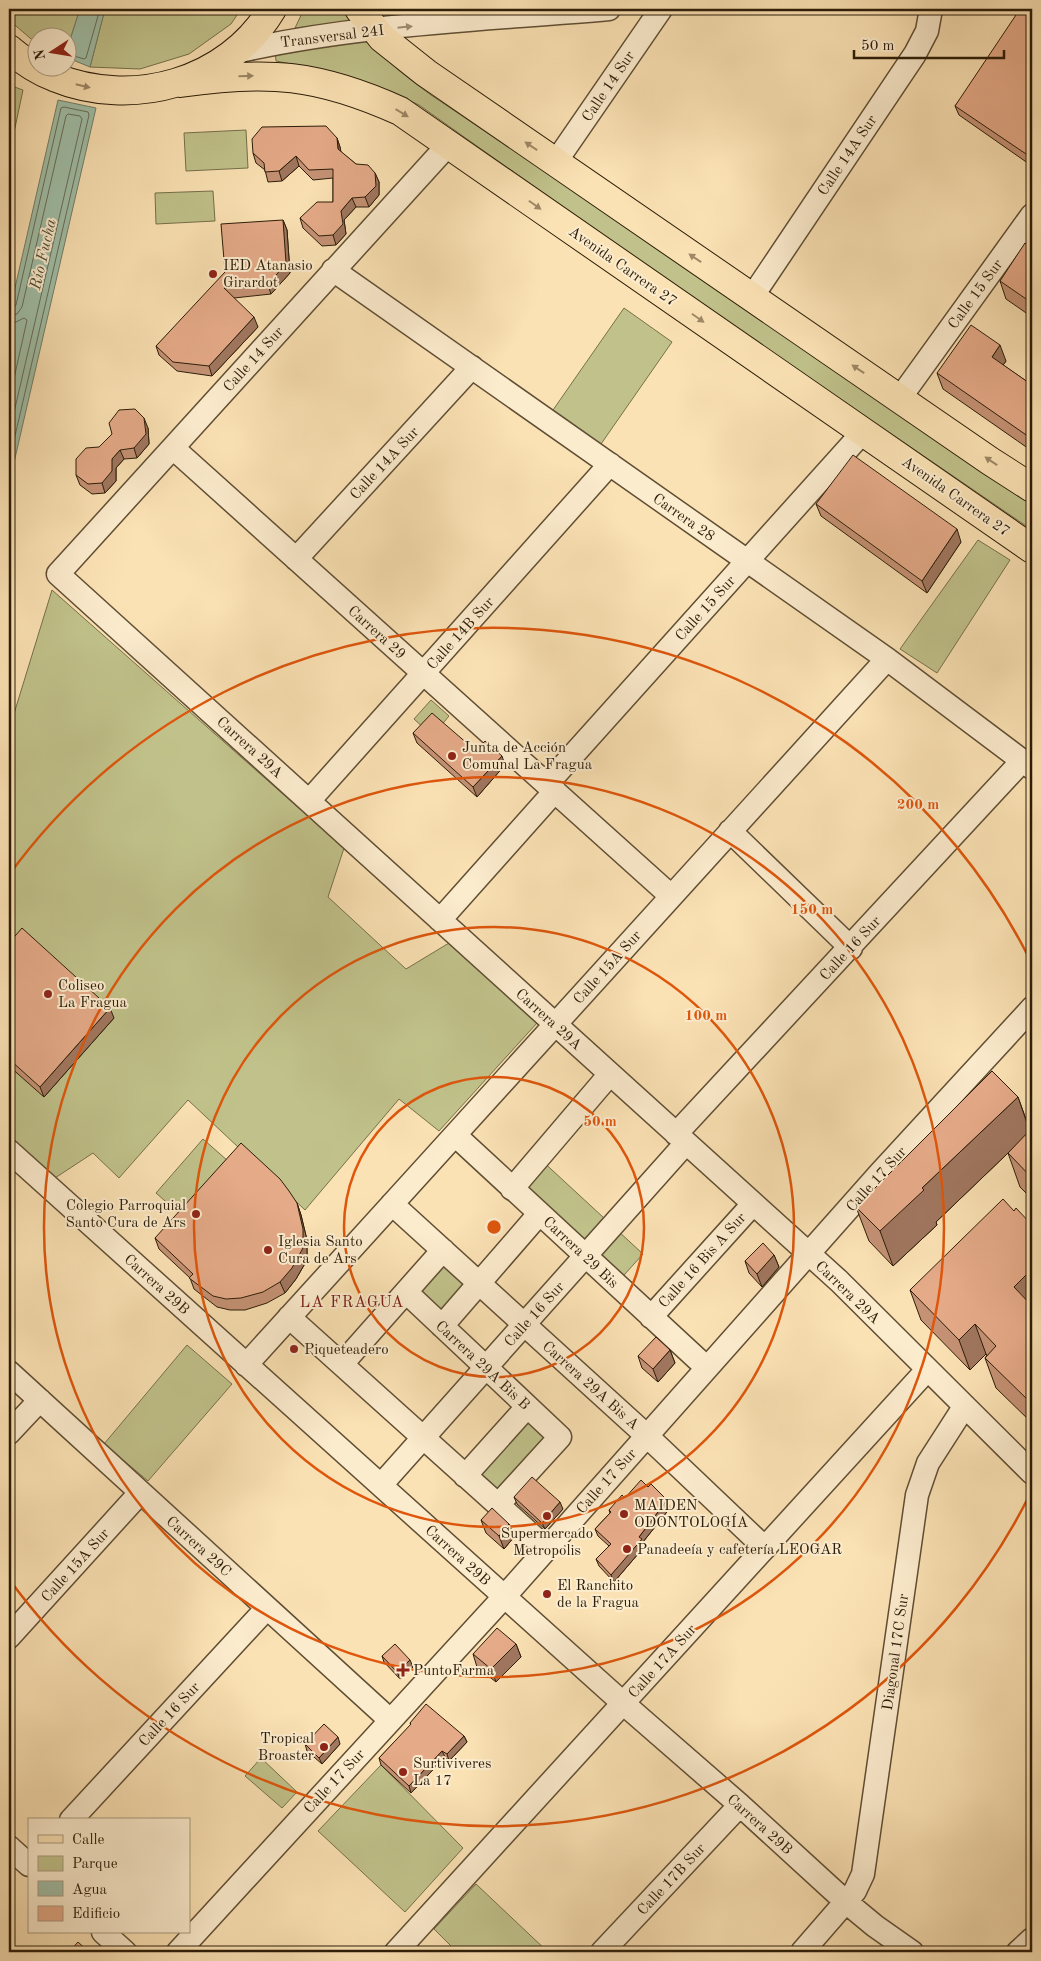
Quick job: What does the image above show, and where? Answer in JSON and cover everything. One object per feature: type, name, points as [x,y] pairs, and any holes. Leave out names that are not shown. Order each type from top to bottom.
[{"type":"main road","points":[[9,49],[23,60],[52,77],[79,86],[106,91],[129,92],[180,83],[210,70],[236,52],[264,22],[272,9]]},
{"type":"main road","points":[[367,19],[400,54],[426,73],[1032,488]]},
{"type":"main road","name":"Avenida Carrera 27","points":[[180,83],[224,76],[268,75],[302,78],[366,96],[400,111],[1032,550]]},
{"type":"street","name":"Transversal 24I","points":[[236,52],[367,19],[609,9]]},
{"type":"street","name":"Calle 14 Sur","points":[[555,163],[661,9]]},
{"type":"street","name":"Calle 14A Sur","points":[[752,297],[915,54],[927,32],[931,9]]},
{"type":"street","name":"Calle 14 Sur","points":[[58,574],[448,144]]},
{"type":"street","name":"Calle 15 Sur","points":[[900,398],[1032,216]]},
{"type":"street","name":"Carrera 28","points":[[333,270],[887,659],[1028,764]]},
{"type":"street","name":"Calle 14A Sur","points":[[296,559],[472,367]]},
{"type":"street","name":"Calle 15 Sur","points":[[440,920],[747,561],[863,432]]},
{"type":"street","name":"Carrera 29","points":[[173,448],[671,896]]},
{"type":"street","name":"Calle 14B Sur","points":[[309,801],[610,464]]},
{"type":"street","name":"Carrera 29A","points":[[58,574],[839,1281],[1032,1473]]},
{"type":"street","name":"Calle 15A Sur","points":[[246,1365],[887,659]]},
{"type":"street","name":"Calle 16 Sur","points":[[381,1485],[585,1256],[681,1138],[851,948],[1028,764]]},
{"type":"street","points":[[730,831],[851,948]]},
{"type":"street","name":"Calle 17 Sur","points":[[178,1952],[504,1597],[808,1254],[1032,1008]]},
{"type":"street","points":[[512,1189],[610,1074]]},
{"type":"street","name":"Carrera 29 Bis","points":[[454,1135],[707,1368]]},
{"type":"street","name":"Carrera 29B","points":[[9,1152],[504,1597],[740,1805],[846,1902],[875,1926],[912,1952]]},
{"type":"street","name":"Carrera 29A Bis A","points":[[392,1204],[647,1436],[765,1548]]},
{"type":"street","name":"Calle 16 Bis A Sur","points":[[651,1316],[753,1204]]},
{"type":"street","points":[[442,1326],[539,1214]]},
{"type":"street","points":[[342,1364],[443,1250]]},
{"type":"street","name":"Carrera 29A Bis B","points":[[406,1292],[560,1437],[498,1505]]},
{"type":"street","points":[[289,1318],[546,1548]]},
{"type":"street","name":"Calle 17A Sur","points":[[396,1952],[927,1370]]},
{"type":"street","name":"Carrera 29C","points":[[9,1372],[390,1720]]},
{"type":"street","points":[[9,1433],[40,1400]]},
{"type":"street","points":[[465,1476],[528,1407]]},
{"type":"street","name":"Diagonal 17C Sur","points":[[802,1952],[856,1891],[864,1868],[917,1495],[928,1463],[964,1407]]},
{"type":"street","name":"Calle 15A Sur","points":[[9,1637],[140,1493]]},
{"type":"street","name":"Calle 16 Sur","points":[[73,1818],[267,1608]]},
{"type":"street","name":"Calle 17B Sur","points":[[602,1952],[740,1805]]},
{"type":"street","points":[[9,1847],[28,1864]]},
{"type":"street","points":[[105,1934],[125,1952]]},
{"type":"street","points":[[1018,1952],[1032,1939]]},
{"type":"green space","points":[[9,9],[80,9],[74,28],[28,28],[28,36],[9,20]]},
{"type":"green space","points":[[105,9],[241,9],[231,24],[189,54],[140,69],[90,67]]},
{"type":"green space","points":[[304,9],[341,9],[351,22],[295,28]]},
{"type":"green space","points":[[378,9],[415,9],[421,16],[385,19]]},
{"type":"green space","points":[[368,39],[390,62],[431,95],[869,390],[1032,505],[1032,530],[662,277],[419,105],[349,78],[276,61],[275,52]]},
{"type":"green space","points":[[9,85],[23,90],[9,156]]},
{"type":"green space","points":[[246,130],[248,168],[186,171],[184,133]]},
{"type":"green space","points":[[213,191],[215,221],[156,224],[155,193]]},
{"type":"green space","points":[[624,308],[672,342],[601,444],[553,410]]},
{"type":"green space","points":[[978,540],[1010,560],[937,673],[900,649]]},
{"type":"green space","points":[[52,590],[344,848],[328,897],[406,969],[449,943],[537,1023],[439,1131],[399,1099],[305,1210],[188,1100],[119,1178],[93,1153],[55,1178],[9,1137],[9,730]]},
{"type":"green space","points":[[431,700],[449,716],[440,727],[427,731],[414,719]]},
{"type":"green space","points":[[203,1139],[228,1161],[181,1215],[156,1193]]},
{"type":"green space","points":[[539,1158],[643,1254],[616,1284],[572,1255],[512,1189]]},
{"type":"green space","points":[[443,1250],[479,1283],[442,1326],[406,1292]]},
{"type":"green space","points":[[187,1345],[232,1384],[148,1481],[104,1444]]},
{"type":"green space","points":[[527,1409],[559,1437],[498,1502],[468,1475]]},
{"type":"green space","points":[[261,1758],[297,1792],[282,1808],[245,1776]]},
{"type":"green space","points":[[381,1765],[463,1848],[405,1912],[318,1831]]},
{"type":"green space","points":[[476,1884],[548,1952],[457,1952],[434,1929]]},
{"type":"water","points":[[80,9],[105,9],[90,67],[78,62],[78,28],[74,28]]},
{"type":"water","name":"Río Fucha","points":[[58,100],[96,108],[9,484],[9,314]]},
{"type":"building","points":[[1020,9],[1032,9],[1032,158],[955,106]]},
{"type":"building","points":[[326,126],[337,138],[338,149],[356,164],[368,165],[375,173],[376,186],[365,197],[352,198],[341,211],[343,224],[333,235],[319,236],[300,218],[317,202],[333,202],[333,169],[309,170],[296,156],[279,171],[265,172],[264,163],[253,153],[252,139],[262,127]]},
{"type":"building","points":[[283,220],[286,263],[268,285],[224,288],[254,317],[209,366],[173,362],[156,346],[225,272],[221,224]]},
{"type":"building","points":[[1025,243],[1032,248],[1032,303],[1000,281]]},
{"type":"building","points":[[971,325],[1000,345],[992,357],[1032,385],[1032,439],[937,373]]},
{"type":"building","points":[[135,409],[144,418],[146,434],[134,448],[120,450],[112,459],[112,471],[102,483],[88,484],[76,475],[76,459],[86,448],[99,447],[112,434],[109,423],[119,410]]},
{"type":"building","points":[[853,455],[957,529],[922,581],[816,504]]},
{"type":"building","name":"Junta de Acción Comunal La Fragua","points":[[432,713],[476,751],[485,741],[502,756],[473,787],[413,733]]},
{"type":"building","name":"Coliseo La Fragua","points":[[22,928],[110,1008],[40,1087],[9,1059],[9,943]]},
{"type":"building","points":[[992,1071],[1018,1097],[922,1188],[924,1190],[880,1231],[856,1207]]},
{"type":"building","points":[[1032,1128],[1032,1178],[1008,1153]]},
{"type":"building","points":[[241,1143],[280,1179],[297,1203],[303,1229],[303,1248],[292,1268],[280,1282],[263,1292],[241,1298],[226,1299],[213,1296],[189,1278],[193,1274],[155,1238]]},
{"type":"building","points":[[1003,1199],[1014,1211],[1016,1208],[1032,1225],[1032,1269],[1014,1287],[1032,1306],[1032,1404],[985,1358],[996,1346],[975,1324],[959,1340],[910,1290]]},
{"type":"building","points":[[763,1243],[774,1255],[757,1274],[745,1261]]},
{"type":"building","points":[[656,1337],[670,1350],[653,1369],[638,1356]]},
{"type":"building","points":[[532,1477],[560,1502],[542,1523],[514,1497]]},
{"type":"building","points":[[641,1480],[648,1487],[651,1484],[667,1500],[639,1537],[642,1539],[611,1575],[596,1559],[611,1544],[595,1529],[611,1512],[609,1510],[622,1495],[625,1498]]},
{"type":"building","points":[[492,1508],[509,1524],[499,1536],[481,1520]]},
{"type":"building","points":[[497,1628],[516,1644],[491,1669],[473,1654]]},
{"type":"building","points":[[395,1644],[410,1660],[397,1672],[382,1656]]},
{"type":"building","points":[[426,1704],[464,1736],[447,1754],[442,1751],[409,1786],[379,1758],[411,1724]]},
{"type":"building","name":"Tropical Broaster","points":[[324,1724],[338,1737],[319,1758],[305,1744]]},
{"type":"building","points":[[78,1942],[89,1952],[69,1952]]},
{"type":"place","name":"IED Atanasio Girardot","points":[[213,274]]},
{"type":"place","name":"Junta de Acción Comunal La Fragua","points":[[452,756]]},
{"type":"place","name":"Coliseo La Fragua","points":[[48,994]]},
{"type":"place","name":"Colegio Parroquial Santo Cura de Ars","points":[[196,1214]]},
{"type":"place","name":"Iglesia Santo Cura de Ars","points":[[268,1250]]},
{"type":"place","name":"Piqueteadero","points":[[294,1349]]},
{"type":"place","name":"MAIDEN ODONTOLOGÍA","points":[[624,1514]]},
{"type":"place","name":"Supermercado Metropolis","points":[[547,1516]]},
{"type":"place","name":"Panadeeía y cafetería LEOGAR","points":[[627,1549]]},
{"type":"place","name":"El Ranchito de la Fragua","points":[[547,1594]]},
{"type":"place","name":"PuntoFarma","points":[[403,1670]]},
{"type":"place","name":"Tropical Broaster","points":[[324,1747]]},
{"type":"place","name":"Surtiviveres La 17","points":[[403,1772]]},
{"type":"district","name":"LA FRAGUA","points":[[352,1301]]}]
